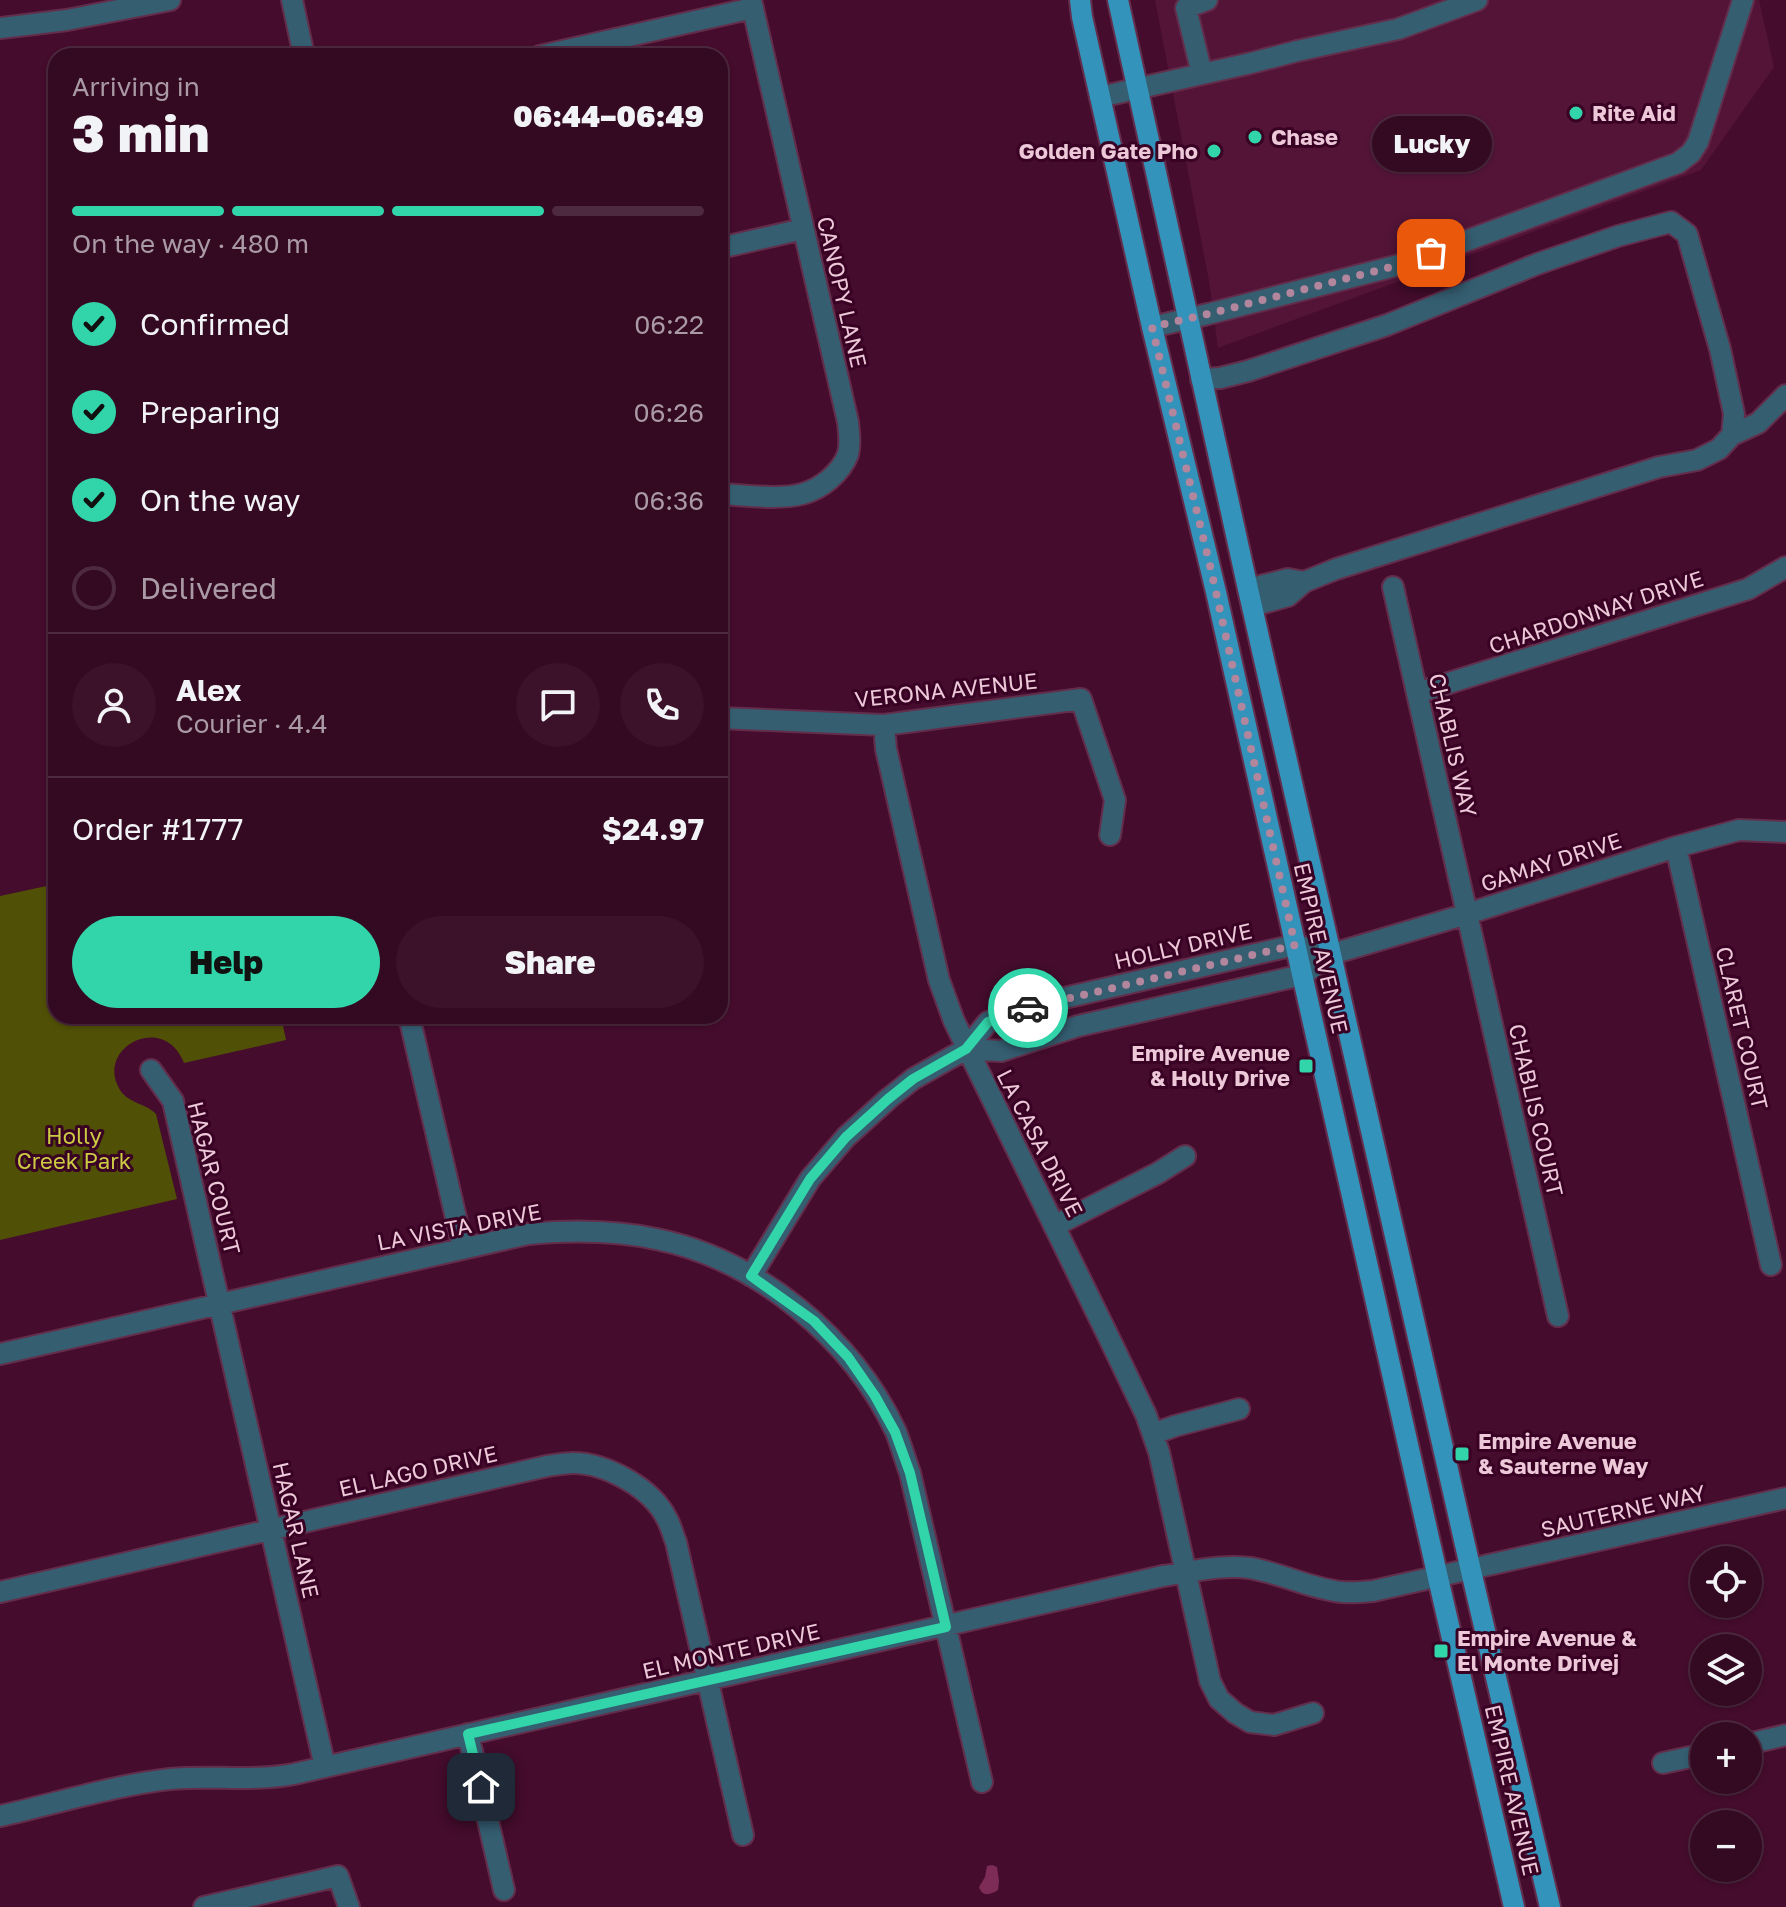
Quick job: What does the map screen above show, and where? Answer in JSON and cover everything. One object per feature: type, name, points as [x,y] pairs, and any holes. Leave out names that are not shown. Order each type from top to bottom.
[{"type":"main road","name":"EMPIRE AVENUE","points":[[1080,0],[1514,1907]]},
{"type":"main road","name":"EMPIRE AVENUE","points":[[1118,0],[1250,597],[1550,1907]]},
{"type":"main road","points":[[1192,490],[1213,529],[1229,597],[1235,601],[1250,597]]},
{"type":"street","points":[[0,28],[67,20],[170,0]]},
{"type":"street","points":[[292,0],[302,48]]},
{"type":"street","points":[[1202,74],[1186,8],[1207,0]]},
{"type":"street","points":[[1100,97],[1398,29],[1477,0]]},
{"type":"street","points":[[1152,327],[1403,264],[1678,163],[1691,153],[1698,142],[1743,0]]},
{"type":"street","points":[[573,48],[752,4]]},
{"type":"street","name":"CANOPY LANE","points":[[728,494],[802,494],[819,487],[832,477],[848,454],[850,440],[752,4]]},
{"type":"street","points":[[1201,379],[1248,371],[1387,325],[1537,264],[1618,236],[1671,222],[1687,234],[1705,292],[1734,414],[1732,435]]},
{"type":"street","points":[[728,246],[803,229]]},
{"type":"street","points":[[1250,597],[1288,596],[1304,582],[1336,569],[1646,470],[1697,460],[1719,449],[1732,435],[1758,423],[1786,395]]},
{"type":"street","name":"CHARDONNAY DRIVE","points":[[1417,693],[1748,589],[1786,567]]},
{"type":"street","name":"CHABLIS WAY","points":[[1393,587],[1467,914]]},
{"type":"street","name":"VERONA AVENUE","points":[[728,718],[884,725],[1081,699],[1115,800],[1110,835]]},
{"type":"street","name":"LA CASA DRIVE","points":[[884,725],[886,749],[939,980],[966,1049],[1126,1372],[1153,1434],[1210,1681],[1219,1699],[1250,1722],[1274,1725],[1313,1713]]},
{"type":"street","name":"GAMAY DRIVE","points":[[1332,954],[1739,830],[1786,832]]},
{"type":"street","name":"CLARET COURT","points":[[1676,847],[1771,1265]]},
{"type":"street","name":"CHABLIS COURT","points":[[1467,914],[1558,1316]]},
{"type":"street","name":"HOLLY DRIVE","points":[[751,1276],[810,1179],[846,1137],[913,1079],[966,1049],[988,1022],[1038,1004],[1295,945],[1332,954]]},
{"type":"street","points":[[966,1049],[1001,1051],[1078,1026],[1302,975],[1332,954]]},
{"type":"street","points":[[411,1024],[463,1248]]},
{"type":"street","name":"HAGAR COURT","points":[[151,1070],[173,1101],[220,1304]]},
{"type":"street","points":[[1054,1226],[1185,1156]]},
{"type":"street","name":"LA VISTA DRIVE","points":[[0,1354],[528,1234],[567,1230],[609,1232],[656,1239],[691,1249],[751,1276],[814,1321],[848,1357],[889,1420],[910,1473],[982,1782]]},
{"type":"street","name":"HAGAR LANE","points":[[220,1304],[325,1767]]},
{"type":"street","points":[[1153,1434],[1239,1409]]},
{"type":"street","name":"EL LAGO DRIVE","points":[[0,1592],[547,1466],[574,1463],[600,1467],[625,1478],[647,1494],[666,1516],[676,1542],[743,1835]]},
{"type":"street","name":"SAUTERNE WAY","points":[[1471,1571],[1786,1498]]},
{"type":"street","name":"EL MONTE DRIVE","points":[[0,1816],[137,1784],[172,1779],[273,1778],[1185,1573],[1246,1567],[1341,1592],[1373,1591],[1471,1571]]},
{"type":"street","points":[[468,1734],[504,1890]]},
{"type":"street","points":[[1762,1741],[1786,1735]]},
{"type":"street","points":[[1663,1763],[1690,1757]]},
{"type":"street","points":[[204,1907],[338,1876],[349,1907]]},
{"type":"shaded area","points":[[1155,0],[1759,0],[1774,67],[1701,170],[1218,348],[1209,281]]},
{"type":"shaded area","points":[[987,1866],[997,1867],[998,1890],[984,1894],[979,1887]]},
{"type":"green space","name":"Holly Creek Park","points":[[48,886],[48,1024],[283,1024],[286,1040],[184,1063],[174,1048],[162,1039],[148,1038],[135,1041],[124,1049],[116,1061],[114,1075],[120,1090],[156,1114],[177,1199],[0,1240],[0,896]]},
{"type":"way so far","points":[[1028,1008],[1295,945],[1211,570],[1152,327],[1403,264],[1431,253]]},
{"type":"place","name":"Rite Aid","points":[[1576,113]]},
{"type":"place","name":"Chase","points":[[1255,137]]},
{"type":"place","name":"Golden Gate Pho","points":[[1214,151]]},
{"type":"place","name":"Lucky","points":[[1431,253]]},
{"type":"place","name":"Empire Avenue & Holly Drive","points":[[1306,1066]]},
{"type":"place","name":"Empire Avenue & Sauterne Way","points":[[1462,1454]]},
{"type":"place","name":"Empire Avenue & El Monte Drivej","points":[[1441,1651]]},
{"type":"route","points":[[481,1787],[468,1734],[946,1627],[910,1473],[895,1432],[875,1396],[848,1357],[814,1321],[751,1276],[810,1179],[846,1137],[913,1079],[966,1049],[988,1022],[1028,1008]]}]
